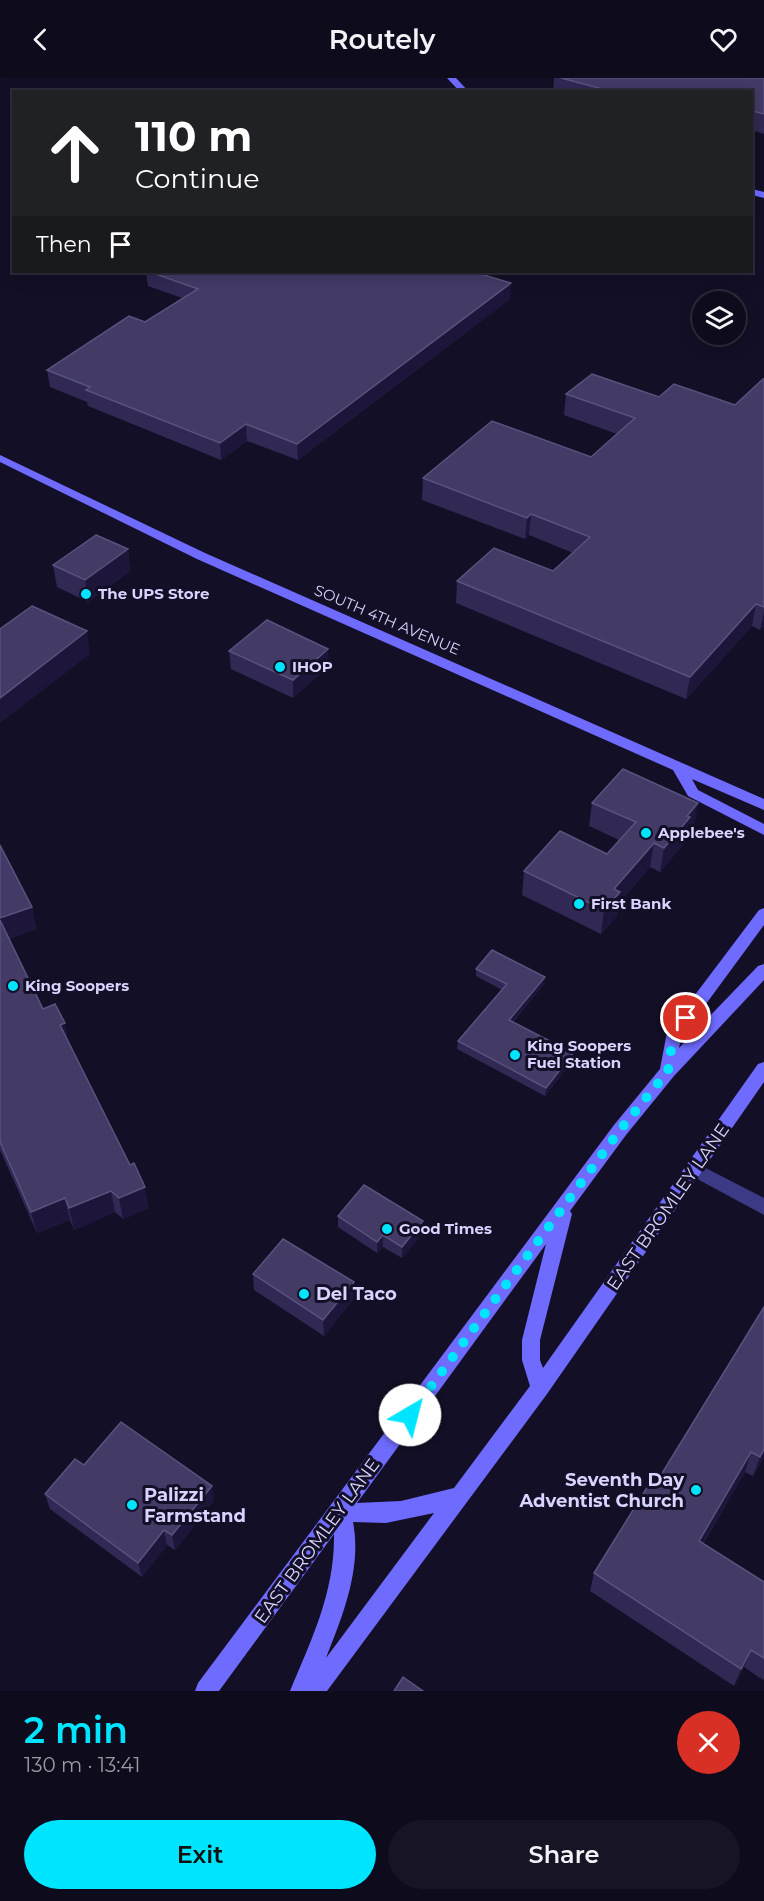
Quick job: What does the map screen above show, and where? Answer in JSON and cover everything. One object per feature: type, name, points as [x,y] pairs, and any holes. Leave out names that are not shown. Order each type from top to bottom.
[{"type":"main road","points":[[451,78],[463,90]]},
{"type":"main road","name":"SOUTH 4TH AVENUE","points":[[0,458],[201,556],[764,806]]},
{"type":"main road","points":[[679,768],[693,793],[764,830]]},
{"type":"main road","points":[[668,1071],[673,1036],[764,914]]},
{"type":"main road","name":"EAST BROMLEY LANE","points":[[206,1691],[668,1071],[764,970]]},
{"type":"main road","name":"EAST BROMLEY LANE","points":[[314,1691],[540,1388],[764,1070]]},
{"type":"main road","points":[[540,1388],[531,1359],[531,1340],[566,1205]]},
{"type":"main road","points":[[302,1691],[339,1593],[343,1574],[345,1537],[340,1510],[392,1514],[426,1507],[460,1495]]},
{"type":"street","points":[[694,1169],[764,1207]]},
{"type":"building","points":[[561,78],[764,78],[764,114],[753,111],[753,90],[606,90]]},
{"type":"building","points":[[153,273],[477,273],[511,283],[297,444],[246,424],[220,443],[86,390],[90,387],[47,370],[129,316],[145,322],[198,289]]},
{"type":"building","points":[[592,374],[659,397],[674,384],[735,405],[764,379],[764,607],[756,604],[690,677],[457,581],[494,548],[553,571],[590,537],[531,514],[527,518],[423,478],[492,421],[591,457],[635,418],[566,394]]},
{"type":"building","points":[[96,535],[128,549],[85,580],[53,565]]},
{"type":"building","points":[[32,606],[87,631],[0,698],[0,629]]},
{"type":"building","points":[[267,620],[328,649],[293,680],[229,651]]},
{"type":"building","points":[[623,769],[698,803],[687,816],[690,817],[664,848],[654,843],[614,889],[620,892],[604,910],[524,871],[560,831],[607,854],[636,822],[592,803]]},
{"type":"building","points":[[0,845],[32,907],[0,918]]},
{"type":"building","points":[[0,920],[43,1009],[55,1004],[65,1023],[60,1025],[130,1165],[134,1163],[145,1187],[119,1198],[111,1191],[69,1208],[65,1198],[31,1212],[0,1142]]},
{"type":"building","points":[[492,950],[545,977],[509,1020],[573,1053],[546,1088],[458,1041],[507,984],[476,969]]},
{"type":"building","name":"Good Times","points":[[364,1185],[423,1221],[402,1247],[383,1235],[377,1242],[338,1216]]},
{"type":"building","name":"Del Taco","points":[[283,1239],[354,1282],[323,1320],[253,1274]]},
{"type":"building","name":"Seventh Day Adventist Church","points":[[764,1307],[764,1449],[760,1457],[751,1452],[699,1541],[764,1582],[764,1658],[751,1650],[741,1669],[594,1573],[648,1486],[653,1488]]},
{"type":"building","name":"Palizzi Farmstand","points":[[121,1422],[212,1486],[172,1535],[164,1530],[138,1563],[45,1494],[75,1459],[84,1465]]},
{"type":"building","points":[[403,1677],[423,1691],[394,1691]]},
{"type":"place","name":"The UPS Store","points":[[86,594]]},
{"type":"place","name":"IHOP","points":[[280,667]]},
{"type":"place","name":"Applebee's","points":[[646,833]]},
{"type":"place","name":"First Bank","points":[[579,904]]},
{"type":"place","name":"King Soopers","points":[[13,986]]},
{"type":"place","name":"King Soopers Fuel Station","points":[[515,1055]]},
{"type":"place","name":"Good Times","points":[[387,1229]]},
{"type":"place","name":"Del Taco","points":[[304,1294]]},
{"type":"place","name":"Seventh Day Adventist Church","points":[[696,1490]]},
{"type":"place","name":"Palizzi Farmstand","points":[[132,1505]]},
{"type":"route","points":[[410,1415],[620,1130],[668,1071],[673,1036],[686,1018]]}]
